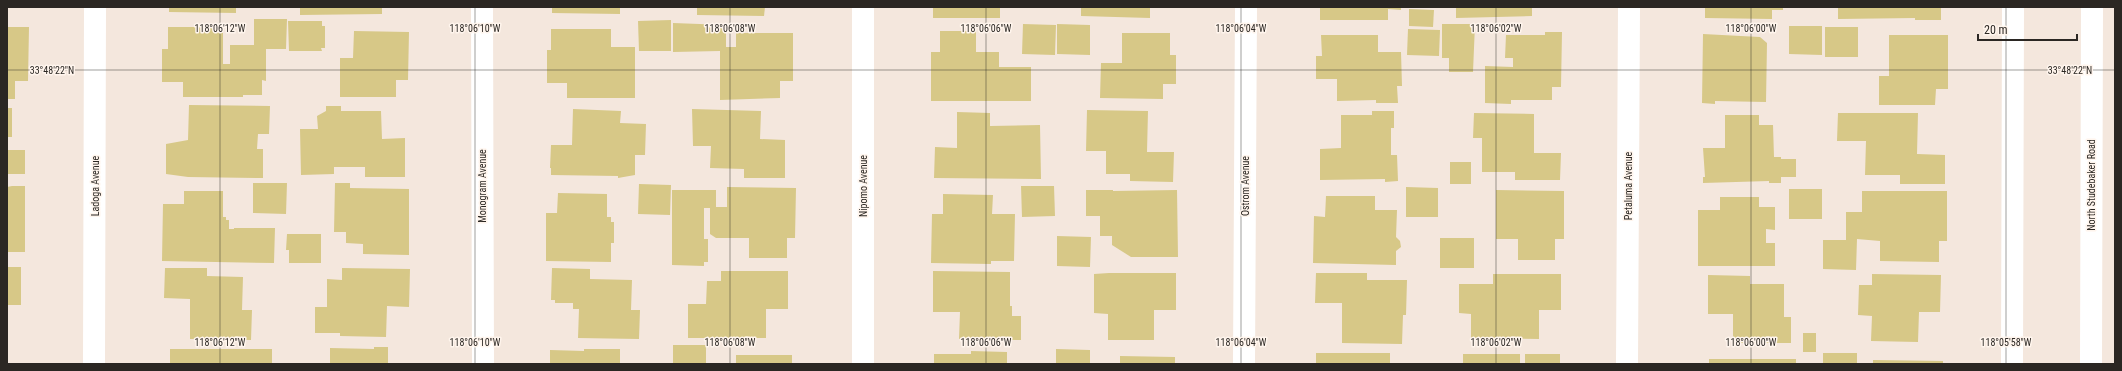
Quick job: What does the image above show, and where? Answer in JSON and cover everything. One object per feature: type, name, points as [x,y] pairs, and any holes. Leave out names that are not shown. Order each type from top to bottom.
[{"type":"street","name":"Ladoga Avenue","points":[[94,364],[95,7]]},
{"type":"street","name":"Monogram Avenue","points":[[482,7],[483,364]]},
{"type":"street","name":"Nipomo Avenue","points":[[863,7],[863,364]]},
{"type":"street","name":"Ostrom Avenue","points":[[1244,364],[1246,7]]},
{"type":"street","name":"Petaluma Avenue","points":[[1627,364],[1629,7]]},
{"type":"street","points":[[2012,364],[2014,7]]},
{"type":"street","name":"North Studebaker Road","points":[[2091,364],[2092,7]]},
{"type":"building","points":[[169,7],[236,7],[236,13],[169,12]]},
{"type":"building","points":[[300,7],[382,7],[382,14],[300,15]]},
{"type":"building","points":[[552,7],[620,7],[620,14],[552,13]]},
{"type":"building","points":[[697,7],[765,7],[764,16],[697,15]]},
{"type":"building","points":[[933,7],[1000,7],[1000,18],[933,18]]},
{"type":"building","points":[[1081,7],[1150,7],[1150,18],[1081,16]]},
{"type":"building","points":[[1320,7],[1401,7],[1401,10],[1388,9],[1388,20],[1320,20]]},
{"type":"building","points":[[1456,7],[1532,7],[1532,16],[1456,18]]},
{"type":"building","points":[[1705,7],[1783,7],[1783,10],[1772,10],[1772,19],[1705,18]]},
{"type":"building","points":[[1838,7],[1941,7],[1941,20],[1915,20],[1915,18],[1838,19]]},
{"type":"building","points":[[1409,9],[1434,10],[1433,27],[1409,26]]},
{"type":"building","points":[[254,19],[287,19],[286,49],[266,49],[266,81],[262,80],[262,95],[243,95],[243,97],[183,97],[183,82],[162,82],[162,49],[168,49],[168,27],[223,27],[223,64],[230,64],[230,45],[254,45]]},
{"type":"building","points":[[671,20],[671,51],[639,51],[638,21]]},
{"type":"building","points":[[288,21],[322,21],[322,26],[325,26],[325,48],[321,48],[322,51],[289,51]]},
{"type":"building","points":[[673,23],[726,25],[726,47],[736,47],[736,33],[793,33],[793,81],[780,81],[780,98],[720,100],[720,51],[673,52]]},
{"type":"building","points":[[1023,24],[1056,25],[1055,55],[1022,54]]},
{"type":"building","points":[[1057,24],[1090,25],[1090,55],[1057,54]]},
{"type":"building","points":[[1442,24],[1475,24],[1473,72],[1449,72],[1449,58],[1442,58]]},
{"type":"building","points":[[1789,26],[1822,26],[1822,55],[1789,54]]},
{"type":"building","points":[[7,27],[29,27],[28,81],[15,81],[15,99],[7,99]]},
{"type":"building","points":[[1825,27],[1858,27],[1858,57],[1825,57]]},
{"type":"building","points":[[551,29],[611,29],[611,47],[635,47],[635,98],[567,98],[567,83],[547,83],[547,50],[551,50]]},
{"type":"building","points":[[1408,29],[1440,30],[1439,56],[1407,55]]},
{"type":"building","points":[[354,31],[409,32],[408,80],[396,80],[396,97],[340,97],[340,58],[353,58]]},
{"type":"building","points":[[940,31],[976,31],[976,52],[999,52],[999,67],[1031,67],[1031,101],[931,101],[931,52],[940,52]]},
{"type":"building","points":[[1545,32],[1562,32],[1561,87],[1552,87],[1552,100],[1511,100],[1511,104],[1485,103],[1485,66],[1513,67],[1513,58],[1505,58],[1506,35],[1545,35]]},
{"type":"building","points":[[1122,33],[1170,33],[1170,55],[1176,55],[1176,84],[1163,84],[1163,99],[1100,98],[1101,63],[1122,63]]},
{"type":"building","points":[[1703,34],[1760,37],[1767,43],[1766,102],[1715,101],[1715,104],[1702,103]]},
{"type":"building","points":[[1321,35],[1378,35],[1378,52],[1401,52],[1402,86],[1397,86],[1398,103],[1376,103],[1376,100],[1337,101],[1337,79],[1316,79],[1316,56],[1322,56]]},
{"type":"building","points":[[1889,35],[1948,35],[1948,89],[1936,89],[1935,105],[1879,105],[1879,76],[1889,76]]},
{"type":"building","points":[[189,105],[270,106],[269,134],[258,134],[257,149],[263,149],[263,178],[188,177],[166,174],[166,144],[188,140]]},
{"type":"building","points":[[326,106],[341,106],[341,111],[381,111],[382,139],[405,138],[405,177],[365,177],[365,167],[334,167],[334,174],[301,175],[300,129],[318,129],[317,116],[326,111]]},
{"type":"building","points":[[7,108],[12,108],[12,137],[7,137]]},
{"type":"building","points":[[573,109],[621,111],[620,123],[646,124],[645,155],[635,155],[635,175],[618,178],[618,176],[551,175],[551,145],[572,145]]},
{"type":"building","points":[[692,109],[761,111],[760,139],[785,140],[785,178],[744,178],[744,169],[710,168],[711,146],[693,146]]},
{"type":"building","points":[[1087,110],[1148,111],[1147,152],[1174,152],[1173,182],[1130,181],[1130,174],[1106,174],[1106,151],[1086,151]]},
{"type":"building","points":[[1372,111],[1394,111],[1394,128],[1391,128],[1391,155],[1397,155],[1398,181],[1385,182],[1385,179],[1320,180],[1320,149],[1341,148],[1341,115],[1372,115]]},
{"type":"building","points":[[957,112],[990,113],[990,126],[1040,125],[1041,179],[934,178],[935,147],[957,148]]},
{"type":"building","points":[[1474,113],[1534,114],[1534,153],[1561,153],[1560,180],[1515,180],[1515,172],[1482,172],[1482,138],[1473,138]]},
{"type":"building","points":[[1838,113],[1918,113],[1917,154],[1945,155],[1945,184],[1900,184],[1900,175],[1865,175],[1866,141],[1837,141]]},
{"type":"building","points":[[1725,115],[1759,115],[1759,125],[1773,125],[1774,157],[1781,157],[1781,159],[1796,159],[1796,177],[1781,177],[1781,183],[1769,183],[1769,181],[1703,183],[1703,177],[1705,177],[1703,148],[1725,148]]},
{"type":"building","points":[[7,150],[25,150],[25,174],[7,174]]},
{"type":"building","points":[[1450,162],[1471,162],[1471,184],[1450,184]]},
{"type":"building","points":[[253,183],[287,183],[286,214],[253,213]]},
{"type":"building","points":[[335,183],[350,183],[350,188],[409,189],[409,255],[363,254],[363,244],[346,243],[346,232],[334,232]]},
{"type":"building","points":[[639,184],[671,185],[670,215],[638,214]]},
{"type":"building","points":[[25,186],[25,252],[7,252],[7,187]]},
{"type":"building","points":[[1021,186],[1054,186],[1055,216],[1022,217]]},
{"type":"building","points":[[727,187],[796,188],[795,238],[787,238],[787,258],[749,258],[749,238],[716,238],[710,234],[710,208],[704,208],[704,239],[708,239],[708,262],[704,262],[704,266],[672,265],[672,190],[716,190],[716,207],[727,207]]},
{"type":"building","points":[[1406,187],[1438,188],[1438,217],[1406,217]]},
{"type":"building","points":[[1789,189],[1822,189],[1822,219],[1789,219]]},
{"type":"building","points":[[1086,190],[1177,190],[1178,257],[1131,257],[1112,245],[1112,236],[1100,236],[1100,216],[1086,216]]},
{"type":"building","points":[[1496,190],[1564,191],[1564,239],[1555,239],[1555,260],[1518,260],[1518,239],[1496,239]]},
{"type":"building","points":[[184,191],[223,191],[223,217],[226,217],[226,220],[229,220],[229,229],[275,228],[274,263],[162,261],[163,204],[184,204]]},
{"type":"building","points":[[1862,191],[1947,191],[1947,241],[1939,241],[1939,262],[1880,261],[1880,241],[1857,239],[1856,270],[1823,269],[1823,240],[1846,240],[1846,212],[1862,212]]},
{"type":"building","points":[[558,193],[607,194],[607,217],[611,217],[611,222],[614,222],[614,243],[611,243],[611,262],[546,261],[546,213],[557,213]]},
{"type":"building","points":[[943,194],[993,195],[992,214],[1015,214],[1014,261],[991,261],[991,264],[931,263],[932,214],[943,214]]},
{"type":"building","points":[[1326,196],[1375,196],[1375,210],[1397,210],[1396,237],[1400,241],[1401,247],[1396,251],[1396,265],[1313,263],[1314,216],[1325,217]]},
{"type":"building","points":[[1720,197],[1759,197],[1759,207],[1775,207],[1775,230],[1766,229],[1766,243],[1775,243],[1775,266],[1698,266],[1698,210],[1720,210]]},
{"type":"building","points":[[287,234],[321,234],[321,263],[289,263],[289,250],[286,250]]},
{"type":"building","points":[[1057,236],[1091,237],[1090,267],[1057,266]]},
{"type":"building","points":[[1440,238],[1474,238],[1474,268],[1440,268]]},
{"type":"building","points":[[7,267],[21,267],[21,305],[7,305]]},
{"type":"building","points":[[165,268],[207,268],[207,276],[243,277],[242,310],[252,310],[251,340],[190,339],[190,299],[164,298]]},
{"type":"building","points":[[342,268],[410,269],[409,307],[387,306],[386,337],[340,336],[340,333],[315,333],[315,307],[327,307],[327,279],[342,280]]},
{"type":"building","points":[[552,268],[590,269],[590,279],[632,280],[631,310],[640,310],[639,339],[578,338],[579,309],[573,309],[573,303],[555,303],[555,300],[551,300]]},
{"type":"building","points":[[721,271],[788,271],[788,309],[766,309],[766,338],[688,338],[688,304],[706,304],[707,281],[721,281]]},
{"type":"building","points":[[933,271],[1010,272],[1010,306],[1012,306],[1012,316],[1021,316],[1021,340],[959,339],[960,312],[933,312]]},
{"type":"building","points":[[1176,273],[1176,310],[1154,310],[1154,340],[1108,340],[1108,314],[1094,313],[1094,274]]},
{"type":"building","points":[[1316,273],[1367,273],[1367,280],[1407,280],[1406,315],[1403,315],[1402,344],[1342,343],[1342,303],[1315,303]]},
{"type":"building","points":[[1493,274],[1561,274],[1561,310],[1539,310],[1539,339],[1471,338],[1471,314],[1459,313],[1459,284],[1493,284]]},
{"type":"building","points":[[1872,274],[1941,275],[1940,312],[1919,312],[1918,342],[1871,341],[1872,316],[1858,315],[1859,285],[1872,285]]},
{"type":"building","points":[[1708,275],[1750,276],[1750,284],[1784,284],[1784,317],[1791,317],[1791,343],[1733,343],[1733,314],[1708,314]]},
{"type":"building","points":[[1803,333],[1816,333],[1816,352],[1803,352]]},
{"type":"building","points":[[673,345],[706,345],[706,364],[673,364]]},
{"type":"building","points":[[374,347],[388,347],[388,364],[330,364],[330,348],[374,349]]},
{"type":"building","points":[[170,349],[272,349],[272,364],[170,364]]},
{"type":"building","points":[[584,349],[620,349],[620,364],[550,364],[550,350],[584,351]]},
{"type":"building","points":[[1056,349],[1090,350],[1090,364],[1056,364]]},
{"type":"building","points":[[971,351],[1007,352],[1007,364],[934,364],[934,354],[971,354]]},
{"type":"building","points":[[1316,353],[1390,353],[1390,364],[1316,364]]},
{"type":"building","points":[[1823,353],[1857,353],[1857,364],[1823,364]]},
{"type":"building","points":[[1463,354],[1520,354],[1520,364],[1463,364]]},
{"type":"building","points":[[1525,354],[1560,354],[1560,364],[1525,364]]},
{"type":"building","points":[[736,355],[792,355],[792,364],[736,364]]},
{"type":"building","points":[[1120,356],[1175,357],[1175,364],[1120,364]]},
{"type":"building","points":[[1709,359],[1796,359],[1796,364],[1709,364]]},
{"type":"building","points":[[1873,360],[1943,361],[1943,364],[1873,364]]}]
